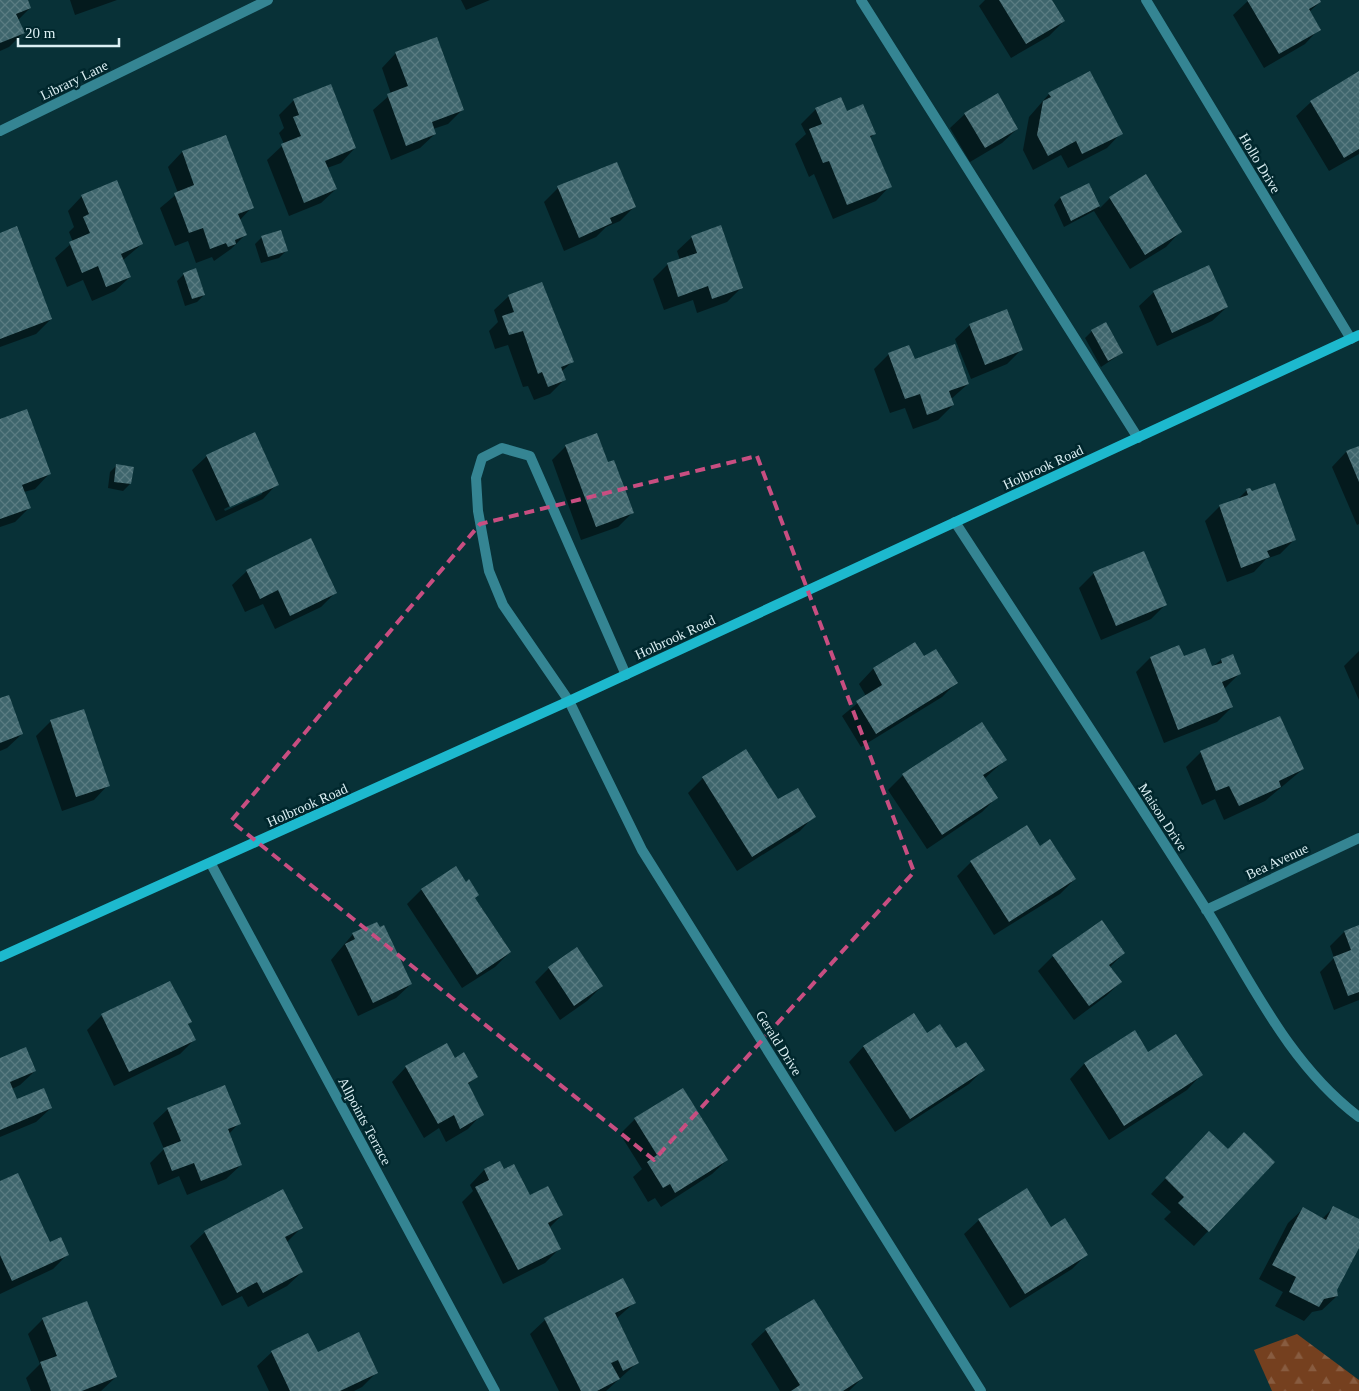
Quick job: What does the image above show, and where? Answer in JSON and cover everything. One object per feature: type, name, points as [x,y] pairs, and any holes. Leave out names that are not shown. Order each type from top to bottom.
[{"type":"street","name":"Library Lane","points":[[0,131],[268,0]]},
{"type":"street","points":[[861,0],[1138,438]]},
{"type":"street","name":"Hollo Drive","points":[[1146,0],[1355,337]]},
{"type":"street","name":"Holbrook Road","points":[[0,957],[211,864],[626,675],[1355,337]]},
{"type":"street","name":"Gerald Drive","points":[[626,675],[530,456],[502,448],[482,458],[476,478],[478,511],[489,571],[503,606],[569,701],[642,850],[981,1391]]},
{"type":"street","name":"Maison Drive","points":[[955,522],[1206,910],[1292,1051],[1348,1109],[1359,1117]]},
{"type":"street","name":"Bea Avenue","points":[[1206,910],[1359,838]]},
{"type":"street","name":"Allpoints Terrace","points":[[211,864],[495,1391]]},
{"type":"highlighted area","points":[[757,456],[914,872],[654,1160],[231,821],[480,524]]},
{"type":"green space","points":[[1297,1334],[1359,1380],[1359,1391],[1272,1391],[1254,1350]]},
{"type":"building","points":[[0,0],[28,0],[31,8],[16,14],[25,33],[0,43]]},
{"type":"building","points":[[999,0],[1052,0],[1065,21],[1026,44]]},
{"type":"building","points":[[1247,0],[1320,0],[1321,2],[1309,9],[1321,30],[1279,54]]},
{"type":"building","points":[[437,37],[464,110],[432,122],[436,134],[406,146],[387,94],[408,86],[395,52]]},
{"type":"building","points":[[1090,71],[1123,134],[1082,154],[1076,141],[1048,156],[1037,135],[1043,101],[1051,97],[1048,93]]},
{"type":"building","points":[[1359,71],[1359,149],[1344,158],[1310,101]]},
{"type":"building","points":[[331,84],[356,148],[325,161],[337,189],[304,203],[281,144],[301,136],[293,117],[299,115],[293,99]]},
{"type":"building","points":[[998,93],[1018,129],[985,148],[964,113]]},
{"type":"building","points":[[841,97],[847,111],[863,104],[876,134],[870,136],[892,187],[847,205],[829,161],[823,163],[809,129],[822,124],[815,108]]},
{"type":"building","points":[[226,135],[254,208],[238,214],[247,235],[235,240],[236,244],[228,247],[226,243],[210,249],[203,228],[189,233],[174,193],[194,185],[182,151]]},
{"type":"building","points":[[617,162],[636,207],[610,218],[612,223],[579,238],[557,186]]},
{"type":"building","points":[[1146,174],[1182,232],[1145,255],[1109,197]]},
{"type":"building","points":[[117,180],[143,244],[121,254],[131,277],[106,287],[98,266],[82,273],[69,242],[90,233],[83,217],[89,214],[81,195]]},
{"type":"building","points":[[1089,183],[1100,206],[1071,221],[1060,197]]},
{"type":"building","points":[[721,225],[743,288],[712,299],[708,286],[678,297],[667,263],[697,253],[691,236]]},
{"type":"building","points":[[17,226],[52,319],[0,339],[0,233]]},
{"type":"building","points":[[281,230],[288,251],[268,257],[261,236]]},
{"type":"building","points":[[1209,265],[1228,307],[1172,333],[1153,291]]},
{"type":"building","points":[[196,268],[205,295],[192,299],[183,273]]},
{"type":"building","points":[[542,282],[574,362],[561,367],[566,380],[548,387],[542,372],[538,374],[523,331],[509,335],[502,316],[514,312],[508,295]]},
{"type":"building","points":[[1007,309],[1023,350],[985,365],[969,324]]},
{"type":"building","points":[[1106,322],[1123,353],[1108,361],[1091,330]]},
{"type":"building","points":[[955,344],[969,384],[949,391],[954,405],[927,415],[920,394],[905,399],[888,353],[909,345],[915,359]]},
{"type":"building","points":[[27,409],[51,474],[22,485],[31,508],[0,519],[0,419]]},
{"type":"building","points":[[255,432],[279,485],[230,507],[206,455]]},
{"type":"building","points":[[597,433],[608,462],[614,460],[634,513],[596,527],[565,445]]},
{"type":"building","points":[[1359,446],[1359,482],[1346,451]]},
{"type":"building","points":[[116,464],[134,467],[131,484],[114,482]]},
{"type":"building","points":[[1275,483],[1296,540],[1267,551],[1270,557],[1241,568],[1219,505],[1248,495],[1246,489],[1250,488],[1252,491]]},
{"type":"building","points":[[311,538],[337,593],[290,616],[278,590],[260,599],[246,570]]},
{"type":"building","points":[[1144,551],[1167,605],[1116,626],[1093,572]]},
{"type":"building","points":[[915,642],[924,656],[936,649],[958,683],[876,734],[856,701],[882,685],[873,668]]},
{"type":"building","points":[[1179,645],[1184,656],[1205,648],[1212,666],[1222,663],[1221,659],[1233,654],[1241,674],[1222,682],[1233,707],[1178,730],[1150,657]]},
{"type":"building","points":[[9,695],[23,734],[0,743],[0,698]]},
{"type":"building","points":[[84,709],[110,786],[76,797],[50,720]]},
{"type":"building","points":[[1280,716],[1304,769],[1279,781],[1281,787],[1239,806],[1229,786],[1216,791],[1200,751]]},
{"type":"building","points":[[982,722],[1007,760],[983,775],[998,798],[942,835],[902,774]]},
{"type":"building","points":[[746,749],[778,799],[798,788],[816,817],[752,857],[702,777]]},
{"type":"building","points":[[1027,825],[1040,846],[1050,839],[1076,879],[1009,922],[970,861]]},
{"type":"building","points":[[456,866],[466,882],[469,879],[479,895],[475,898],[511,952],[477,975],[421,889]]},
{"type":"building","points":[[1102,920],[1125,953],[1109,965],[1122,982],[1089,1006],[1052,955]]},
{"type":"building","points":[[377,922],[380,927],[384,925],[412,984],[373,1003],[345,944],[355,939],[352,933]]},
{"type":"building","points":[[1359,925],[1359,992],[1348,996],[1333,957],[1351,950],[1344,931]]},
{"type":"building","points":[[577,947],[603,986],[574,1006],[548,967]]},
{"type":"building","points":[[170,981],[192,1022],[188,1024],[196,1040],[129,1072],[101,1014]]},
{"type":"building","points":[[914,1013],[927,1033],[940,1024],[956,1048],[966,1042],[985,1070],[910,1119],[863,1046]]},
{"type":"building","points":[[1135,1030],[1148,1052],[1176,1034],[1203,1075],[1124,1126],[1084,1063]]},
{"type":"building","points":[[447,1043],[455,1058],[464,1052],[478,1077],[468,1083],[484,1115],[460,1129],[454,1115],[438,1124],[405,1066]]},
{"type":"building","points":[[26,1047],[36,1071],[10,1082],[17,1099],[44,1088],[52,1108],[0,1130],[0,1058]]},
{"type":"building","points":[[225,1085],[241,1124],[228,1129],[242,1165],[201,1181],[194,1163],[172,1171],[163,1148],[181,1141],[167,1108]]},
{"type":"building","points":[[683,1088],[728,1160],[675,1193],[670,1184],[663,1188],[647,1162],[657,1155],[634,1118]]},
{"type":"building","points":[[1209,1131],[1228,1149],[1244,1132],[1275,1162],[1209,1232],[1178,1203],[1184,1197],[1165,1178]]},
{"type":"building","points":[[500,1161],[504,1169],[514,1164],[530,1195],[548,1186],[563,1215],[548,1223],[561,1249],[518,1270],[475,1187],[489,1180],[484,1169]]},
{"type":"building","points":[[18,1173],[50,1242],[61,1237],[69,1255],[12,1281],[0,1255],[0,1181]]},
{"type":"building","points":[[1027,1188],[1051,1227],[1065,1218],[1088,1255],[1025,1294],[978,1219]]},
{"type":"building","points":[[283,1189],[303,1228],[285,1237],[303,1272],[263,1293],[257,1282],[237,1293],[204,1231]]},
{"type":"building","points":[[1333,1206],[1359,1219],[1359,1248],[1337,1290],[1338,1296],[1324,1299],[1319,1307],[1289,1292],[1296,1277],[1272,1265],[1303,1207],[1326,1220]]},
{"type":"building","points":[[623,1278],[636,1303],[615,1313],[639,1363],[623,1371],[618,1360],[611,1363],[620,1379],[597,1391],[581,1391],[544,1318]]},
{"type":"building","points":[[814,1299],[863,1378],[843,1391],[791,1391],[800,1385],[765,1329]]},
{"type":"building","points":[[87,1301],[117,1377],[82,1391],[51,1391],[40,1362],[57,1356],[42,1318]]},
{"type":"building","points":[[359,1332],[378,1373],[340,1391],[290,1391],[271,1351],[308,1333],[318,1352]]}]
